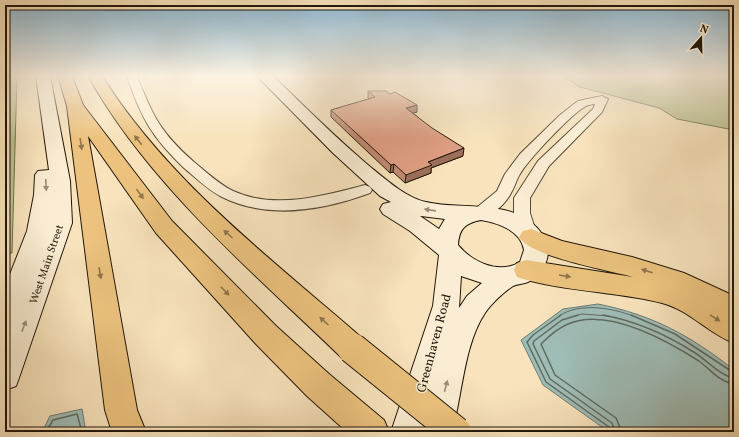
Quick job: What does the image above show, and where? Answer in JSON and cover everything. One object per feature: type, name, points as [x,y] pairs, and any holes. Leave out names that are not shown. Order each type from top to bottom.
[{"type":"highway","points":[[71,96],[75,106],[121,410],[129,432]]},
{"type":"highway","points":[[107,96],[148,154],[216,223],[352,348],[456,432]]},
{"type":"highway","points":[[75,106],[164,227],[266,335],[318,386],[372,432]]},
{"type":"highway","points":[[530,236],[557,249],[632,267],[675,280],[710,296],[734,310]]},
{"type":"highway","points":[[517,273],[667,293],[698,307],[734,330]]},
{"type":"street","name":"West Main Street","points":[[5,317],[39,233],[46,198],[44,142],[38,96]]},
{"type":"street","name":"West Main Street","points":[[6,371],[61,223],[60,181],[46,96]]},
{"type":"street","points":[[141,96],[156,130],[167,145],[205,180],[229,194],[249,201],[277,205],[322,202],[365,190]]},
{"type":"street","points":[[285,96],[339,150],[387,191],[404,201],[421,209],[475,214],[494,214],[507,218],[518,224],[530,236]]},
{"type":"street","name":"Greenhaven Road","points":[[408,432],[446,306],[449,250],[446,236],[449,228],[454,222],[475,214],[497,201],[504,193],[512,174],[525,157],[564,118],[582,104],[602,99],[598,110],[543,164],[522,198],[522,213],[536,252],[533,262],[476,304],[461,329],[435,432]]},
{"type":"street","points":[[339,150],[346,167],[365,190],[418,224],[449,250],[460,263],[472,271],[486,276],[517,273]]},
{"type":"green space","points":[[5,96],[16,96],[12,253],[5,255]]},
{"type":"green space","points":[[615,96],[734,96],[734,130],[677,119],[659,108]]},
{"type":"water","points":[[598,304],[636,314],[670,328],[687,337],[734,370],[734,432],[609,432],[543,385],[521,340],[563,309]]},
{"type":"water","points":[[82,409],[86,432],[42,432],[50,416]]},
{"type":"building","points":[[402,96],[417,105],[406,108],[432,128],[464,148],[428,162],[432,165],[406,175],[394,164],[391,165],[331,110],[375,97]]}]
